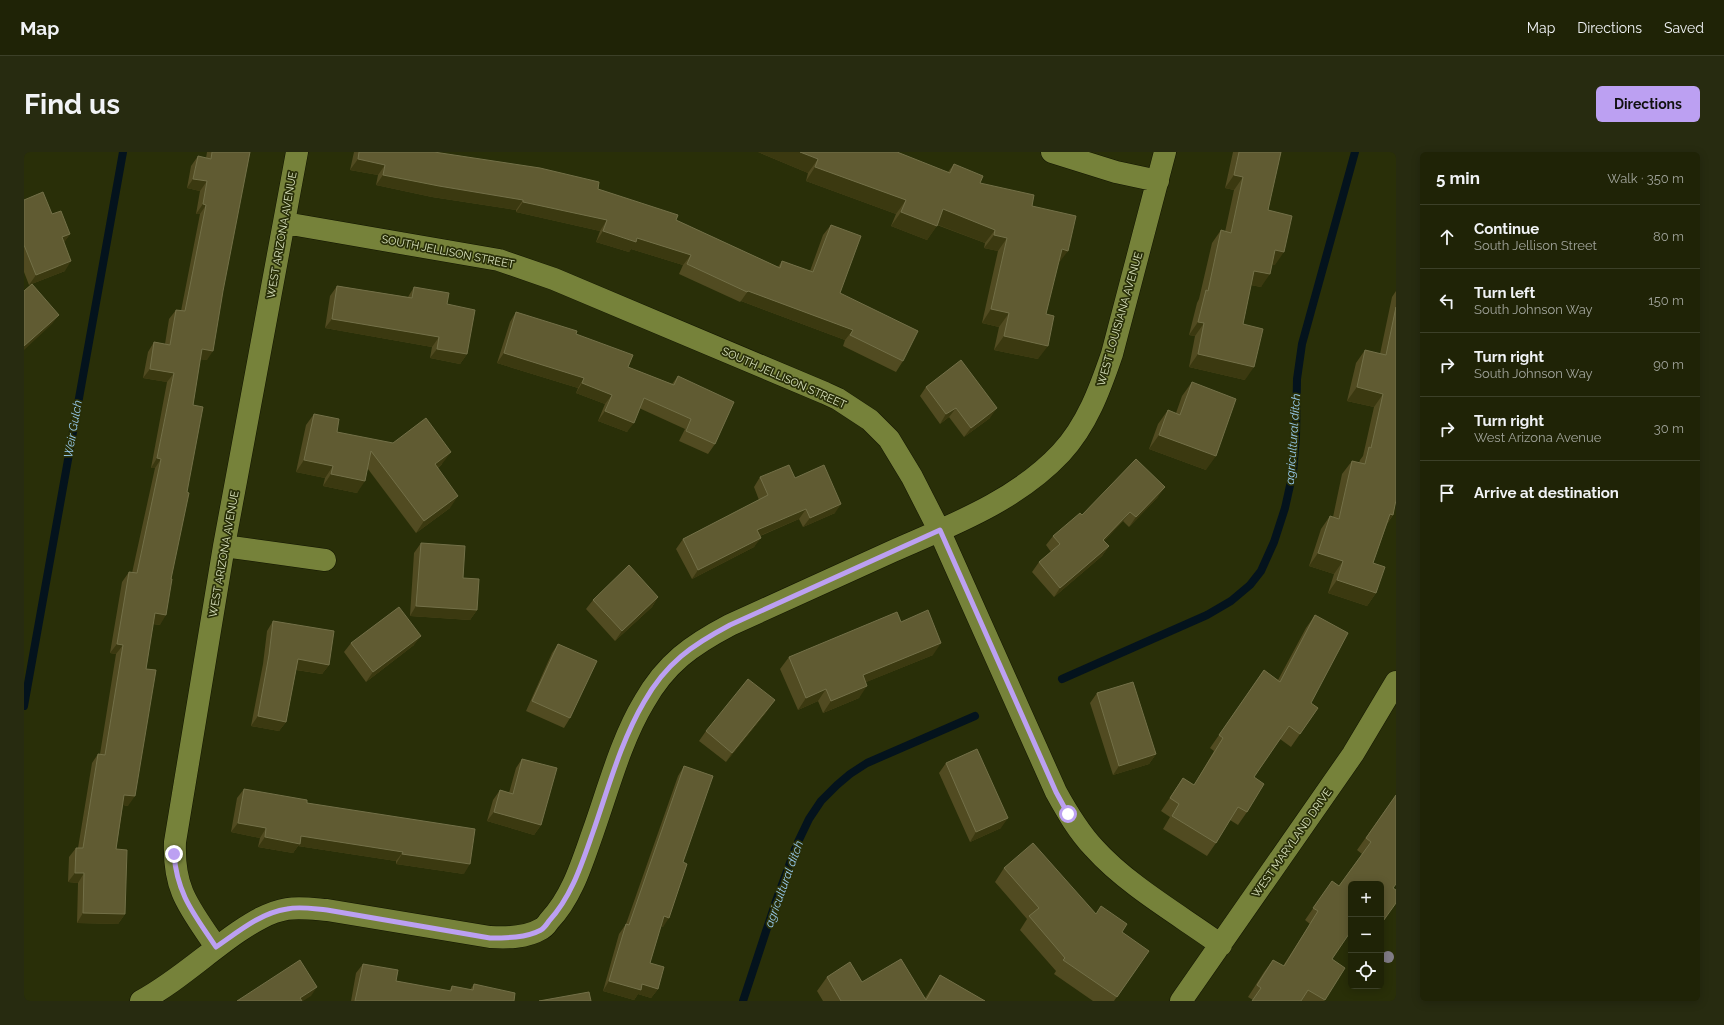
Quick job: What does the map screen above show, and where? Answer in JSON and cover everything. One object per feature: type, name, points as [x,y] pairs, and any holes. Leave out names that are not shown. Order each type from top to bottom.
[{"type":"street","name":"WEST ARIZONA AVENUE","points":[[216,947],[189,906],[182,893],[177,878],[174,854],[178,814],[224,546],[297,152]]},
{"type":"street","points":[[1052,152],[1116,172],[1158,181]]},
{"type":"street","name":"WEST LOUISIANA AVENUE","points":[[141,1001],[216,947],[260,918],[276,911],[300,908],[327,910],[490,938],[513,937],[542,929],[554,916],[577,876],[634,719],[656,684],[672,663],[703,639],[730,625],[940,530],[997,502],[1028,482],[1062,451],[1088,414],[1098,394],[1112,354],[1165,152]]},
{"type":"street","name":"SOUTH JELLISON STREET","points":[[285,223],[454,251],[520,266],[838,399],[870,420],[889,439],[912,477],[940,530],[1056,792],[1071,819],[1094,849],[1118,872],[1222,945]]},
{"type":"street","points":[[224,546],[325,560]]},
{"type":"street","name":"WEST MARYLAND DRIVE","points":[[1181,1001],[1222,945],[1353,754],[1396,682]]},
{"type":"building","points":[[212,152],[250,152],[213,351],[202,349],[193,405],[203,407],[187,492],[189,493],[171,579],[166,615],[155,613],[146,669],[156,670],[135,796],[124,795],[116,849],[127,850],[125,914],[83,913],[84,873],[75,873],[76,848],[83,848],[98,754],[105,755],[123,645],[117,644],[129,572],[137,573],[161,459],[157,458],[174,373],[150,369],[154,342],[170,345],[176,310],[185,311],[206,205],[203,204],[207,181],[193,179],[198,156],[211,159]]},
{"type":"building","points":[[359,152],[434,152],[540,168],[599,182],[598,189],[678,215],[676,220],[780,268],[782,261],[813,272],[831,225],[861,236],[840,293],[918,331],[903,361],[850,335],[853,330],[748,291],[747,292],[687,264],[691,255],[637,238],[636,242],[603,231],[607,220],[523,202],[523,200],[383,175],[385,165],[358,159]]},
{"type":"building","points":[[800,152],[897,152],[950,173],[954,164],[983,176],[980,183],[1034,195],[1032,206],[1076,216],[1068,251],[1062,249],[1046,314],[1054,316],[1048,346],[1004,336],[1009,313],[991,309],[1007,238],[994,235],[995,230],[943,209],[937,226],[901,212],[906,200],[815,167],[818,159]]},
{"type":"building","points":[[1239,152],[1281,152],[1268,210],[1292,216],[1284,252],[1275,250],[1270,274],[1254,271],[1243,324],[1263,329],[1254,367],[1198,354],[1204,323],[1198,322],[1206,290],[1208,291],[1221,230],[1231,233],[1243,177],[1234,175]]},
{"type":"building","points":[[43,192],[52,214],[61,211],[70,234],[62,237],[71,261],[36,275],[24,245],[24,200]]},
{"type":"building","points":[[32,284],[59,315],[24,346],[24,291]]},
{"type":"building","points":[[337,286],[412,298],[414,287],[449,293],[447,304],[475,310],[467,354],[437,349],[439,337],[332,319]]},
{"type":"building","points":[[1396,307],[1396,500],[1393,515],[1390,514],[1373,563],[1385,567],[1376,593],[1337,580],[1343,561],[1318,553],[1330,516],[1339,519],[1352,461],[1365,464],[1369,447],[1371,448],[1383,394],[1357,387],[1365,350],[1386,355]]},
{"type":"building","points":[[516,312],[577,331],[576,334],[633,355],[628,367],[674,385],[678,376],[734,402],[715,444],[686,431],[691,419],[644,398],[634,423],[605,411],[612,395],[582,383],[584,378],[504,353]]},
{"type":"building","points":[[961,360],[997,408],[971,428],[956,408],[946,414],[926,387]]},
{"type":"building","points":[[1192,382],[1236,399],[1216,456],[1159,435],[1168,410],[1180,415]]},
{"type":"building","points":[[314,414],[339,419],[337,432],[393,443],[426,418],[451,452],[435,464],[458,496],[424,521],[371,451],[365,481],[331,474],[333,466],[304,460]]},
{"type":"building","points":[[1136,459],[1165,487],[1136,517],[1130,512],[1103,540],[1109,546],[1060,588],[1039,562],[1060,544],[1053,536],[1080,513],[1082,515]]},
{"type":"building","points":[[789,465],[795,478],[824,465],[841,504],[810,518],[806,509],[757,530],[761,538],[698,570],[683,539],[768,495],[760,477]]},
{"type":"building","points":[[421,543],[465,546],[463,578],[479,579],[477,610],[416,606]]},
{"type":"building","points":[[629,565],[658,597],[622,631],[593,600]]},
{"type":"building","points":[[399,607],[421,636],[373,672],[351,643]]},
{"type":"building","points":[[928,610],[941,643],[863,675],[867,686],[831,701],[826,689],[806,698],[789,657],[897,612],[901,622]]},
{"type":"building","points":[[1315,615],[1348,633],[1311,703],[1318,708],[1300,734],[1289,726],[1254,777],[1264,784],[1247,812],[1238,807],[1216,843],[1172,816],[1179,804],[1170,798],[1183,778],[1194,785],[1223,738],[1219,735],[1264,670],[1280,682]]},
{"type":"building","points":[[273,621],[334,631],[329,665],[298,659],[286,722],[258,716],[269,655]]},
{"type":"building","points":[[558,644],[597,661],[570,718],[532,701]]},
{"type":"building","points":[[748,679],[775,700],[732,753],[706,731]]},
{"type":"building","points":[[1133,682],[1156,754],[1119,766],[1097,693]]},
{"type":"building","points":[[977,749],[1008,818],[976,832],[946,763]]},
{"type":"building","points":[[522,759],[557,768],[541,825],[494,812],[500,790],[513,794]]},
{"type":"building","points":[[684,766],[713,776],[683,862],[687,864],[669,918],[664,916],[650,963],[664,967],[658,989],[642,984],[641,990],[609,981],[626,924],[629,925]]},
{"type":"building","points":[[244,789],[307,800],[307,803],[475,829],[470,864],[402,854],[403,852],[301,836],[300,844],[265,837],[266,828],[238,823]]},
{"type":"building","points":[[1396,795],[1396,884],[1393,888],[1396,890],[1396,903],[1384,920],[1384,881],[1348,881],[1348,935],[1332,959],[1345,968],[1325,1000],[1308,990],[1301,1001],[1252,1001],[1261,988],[1257,985],[1273,960],[1284,966],[1318,911],[1313,908],[1332,881],[1339,886],[1371,842],[1366,838]]},
{"type":"building","points":[[1033,843],[1096,914],[1101,906],[1127,924],[1122,932],[1149,951],[1117,997],[1063,960],[1065,958],[1029,916],[1039,908],[1004,868]]},
{"type":"building","points":[[901,959],[926,1000],[940,975],[985,1001],[841,1001],[827,977],[850,962],[862,982]]},
{"type":"building","points":[[300,960],[317,987],[300,998],[302,1001],[237,1001]]},
{"type":"building","points":[[363,964],[398,970],[396,981],[451,991],[452,986],[473,990],[474,984],[515,993],[514,1001],[355,1001]]},
{"type":"building","points":[[589,992],[591,1001],[539,1001]]},
{"type":"waterway","name":"Weir Gulch","points":[[24,706],[123,152]]},
{"type":"waterway","name":"agricultural ditch","points":[[1062,679],[1207,615],[1231,601],[1250,585],[1261,571],[1274,542],[1285,508],[1293,472],[1296,437],[1297,379],[1302,344],[1355,152]]},
{"type":"waterway","name":"agricultural ditch","points":[[743,1001],[776,901],[797,844],[809,819],[821,801],[850,774],[867,763],[975,716]]},
{"type":"route","points":[[174,854],[177,878],[186,902],[216,947],[260,918],[287,908],[312,908],[327,910],[490,938],[513,937],[542,929],[554,916],[570,892],[634,719],[667,668],[703,639],[730,625],[940,530],[1056,792],[1068,814]]}]
